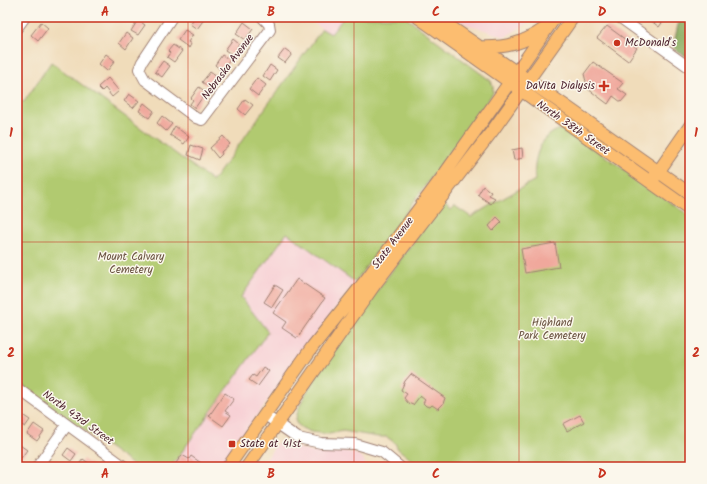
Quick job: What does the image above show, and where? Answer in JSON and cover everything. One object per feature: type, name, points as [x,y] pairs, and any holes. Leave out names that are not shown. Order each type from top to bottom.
[{"type":"main road","name":"North 38th Street","points":[[418,17],[690,210]]},
{"type":"main road","name":"North 38th Street","points":[[436,17],[690,194]]},
{"type":"main road","name":"State Avenue","points":[[248,467],[277,423],[379,278],[493,130],[573,17]]},
{"type":"main road","name":"State Avenue","points":[[228,467],[313,346],[366,280],[441,179],[552,21]]},
{"type":"main road","points":[[479,47],[494,48],[514,44],[534,35],[552,21]]},
{"type":"main road","points":[[651,182],[690,126]]},
{"type":"street","points":[[17,28],[25,17]]},
{"type":"street","name":"Nebraska Avenue","points":[[172,17],[142,62],[139,69],[145,80],[196,118],[202,120],[270,30],[267,22],[262,17]]},
{"type":"street","points":[[619,17],[690,68]]},
{"type":"street","name":"North 43rd Street","points":[[17,388],[125,467]]},
{"type":"street","points":[[265,415],[298,438],[321,443],[355,444],[382,452],[400,467]]},
{"type":"street","points":[[37,467],[67,424]]},
{"type":"shaded area","points":[[344,17],[331,35],[307,18]]},
{"type":"shaded area","points":[[451,17],[538,17],[505,37],[455,20]]},
{"type":"shaded area","points":[[287,232],[355,282],[220,467],[171,467],[268,332],[241,297]]},
{"type":"shaded area","points":[[283,441],[292,446],[311,452],[328,453],[346,451],[357,454],[363,458],[366,465],[389,465],[392,467],[261,467],[277,443]]},
{"type":"green space","name":"Mount Calvary Cemetery","points":[[344,17],[405,17],[491,81],[493,93],[355,282],[287,233],[241,297],[268,332],[171,467],[136,467],[17,382],[17,97],[24,102],[51,62],[213,181],[322,29],[331,34]]},
{"type":"green space","points":[[682,17],[690,17],[690,58],[678,52],[673,47],[678,25]]},
{"type":"green space","name":"Highland Park Cemetery","points":[[561,129],[568,130],[690,216],[690,467],[421,467],[398,449],[395,443],[387,437],[378,437],[343,431],[329,434],[311,432],[302,428],[296,423],[297,413],[317,375],[384,281],[443,203],[451,210],[455,206],[471,217],[535,180],[535,164],[539,149],[547,137],[553,132]]},
{"type":"building","points":[[195,17],[205,18],[197,29],[190,24]]},
{"type":"building","points":[[646,17],[666,17],[659,27]]},
{"type":"building","points":[[138,20],[145,25],[138,35],[131,31]]},
{"type":"building","points":[[41,22],[48,28],[38,41],[31,35]]},
{"type":"building","points":[[244,22],[253,29],[245,40],[236,34]]},
{"type":"building","name":"McDonald's","points":[[607,26],[637,48],[628,61],[597,38]]},
{"type":"building","points":[[185,30],[193,35],[188,42],[191,44],[189,48],[178,40]]},
{"type":"building","points":[[126,33],[133,38],[126,49],[119,43]]},
{"type":"building","points":[[233,39],[239,44],[237,48],[239,49],[234,56],[225,50]]},
{"type":"building","points":[[173,45],[182,51],[174,62],[167,57],[170,53],[168,51]]},
{"type":"building","points":[[285,49],[292,54],[285,63],[278,58]]},
{"type":"building","points":[[106,54],[115,61],[107,71],[99,64]]},
{"type":"building","points":[[222,55],[230,60],[222,71],[215,65]]},
{"type":"building","points":[[163,61],[170,66],[162,77],[155,72]]},
{"type":"building","name":"DaVita Dialysis","points":[[593,62],[623,83],[618,89],[627,95],[621,102],[613,96],[608,104],[588,89],[584,74]]},
{"type":"building","points":[[270,65],[277,70],[270,81],[263,76]]},
{"type":"building","points":[[210,72],[217,77],[210,88],[202,82]]},
{"type":"building","points":[[108,78],[119,91],[112,97],[105,88],[102,91],[98,87]]},
{"type":"building","points":[[257,78],[266,85],[258,96],[249,89]]},
{"type":"building","points":[[199,87],[206,92],[195,108],[190,104],[193,100],[191,98]]},
{"type":"building","points":[[129,94],[139,101],[133,108],[124,101]]},
{"type":"building","points":[[245,99],[253,105],[245,115],[238,109]]},
{"type":"building","points":[[144,103],[154,111],[149,118],[139,111]]},
{"type":"building","points":[[162,116],[172,124],[166,131],[157,123]]},
{"type":"building","points":[[175,126],[189,137],[184,144],[170,135]]},
{"type":"building","points":[[223,136],[230,144],[221,152],[222,154],[218,158],[210,148]]},
{"type":"building","points":[[191,145],[203,149],[200,160],[188,155]]},
{"type":"building","points":[[522,148],[523,158],[514,160],[512,150]]},
{"type":"building","points":[[483,186],[491,192],[489,195],[495,198],[491,204],[478,195]]},
{"type":"building","points":[[497,217],[502,222],[493,231],[489,226]]},
{"type":"building","points":[[555,243],[559,267],[525,273],[521,249]]},
{"type":"building","points":[[297,279],[325,298],[297,338],[282,328],[286,322],[273,313]]},
{"type":"building","points":[[275,285],[283,290],[272,307],[264,302]]},
{"type":"building","points":[[263,367],[269,371],[258,386],[249,380],[253,375],[256,377]]},
{"type":"building","points":[[411,374],[445,398],[443,404],[438,409],[432,405],[430,407],[426,406],[423,403],[425,400],[420,396],[413,405],[408,403],[404,398],[407,394],[401,390],[405,381]]},
{"type":"building","points":[[225,393],[234,399],[225,411],[231,415],[223,426],[209,416]]},
{"type":"building","points":[[21,414],[30,420],[25,427],[17,422]]},
{"type":"building","points":[[580,415],[584,422],[567,431],[563,424]]},
{"type":"building","points":[[34,424],[44,431],[37,441],[27,434]]},
{"type":"building","points":[[17,443],[27,450],[21,458],[17,455]]},
{"type":"building","points":[[68,448],[76,454],[71,461],[63,455]]},
{"type":"building","points":[[182,455],[189,459],[191,456],[207,467],[173,467]]},
{"type":"building","points":[[83,459],[94,467],[77,467]]},
{"type":"place","name":"McDonald's","points":[[617,43]]},
{"type":"place","name":"DaVita Dialysis","points":[[604,86]]},
{"type":"place","name":"State at 41st","points":[[232,444]]}]
